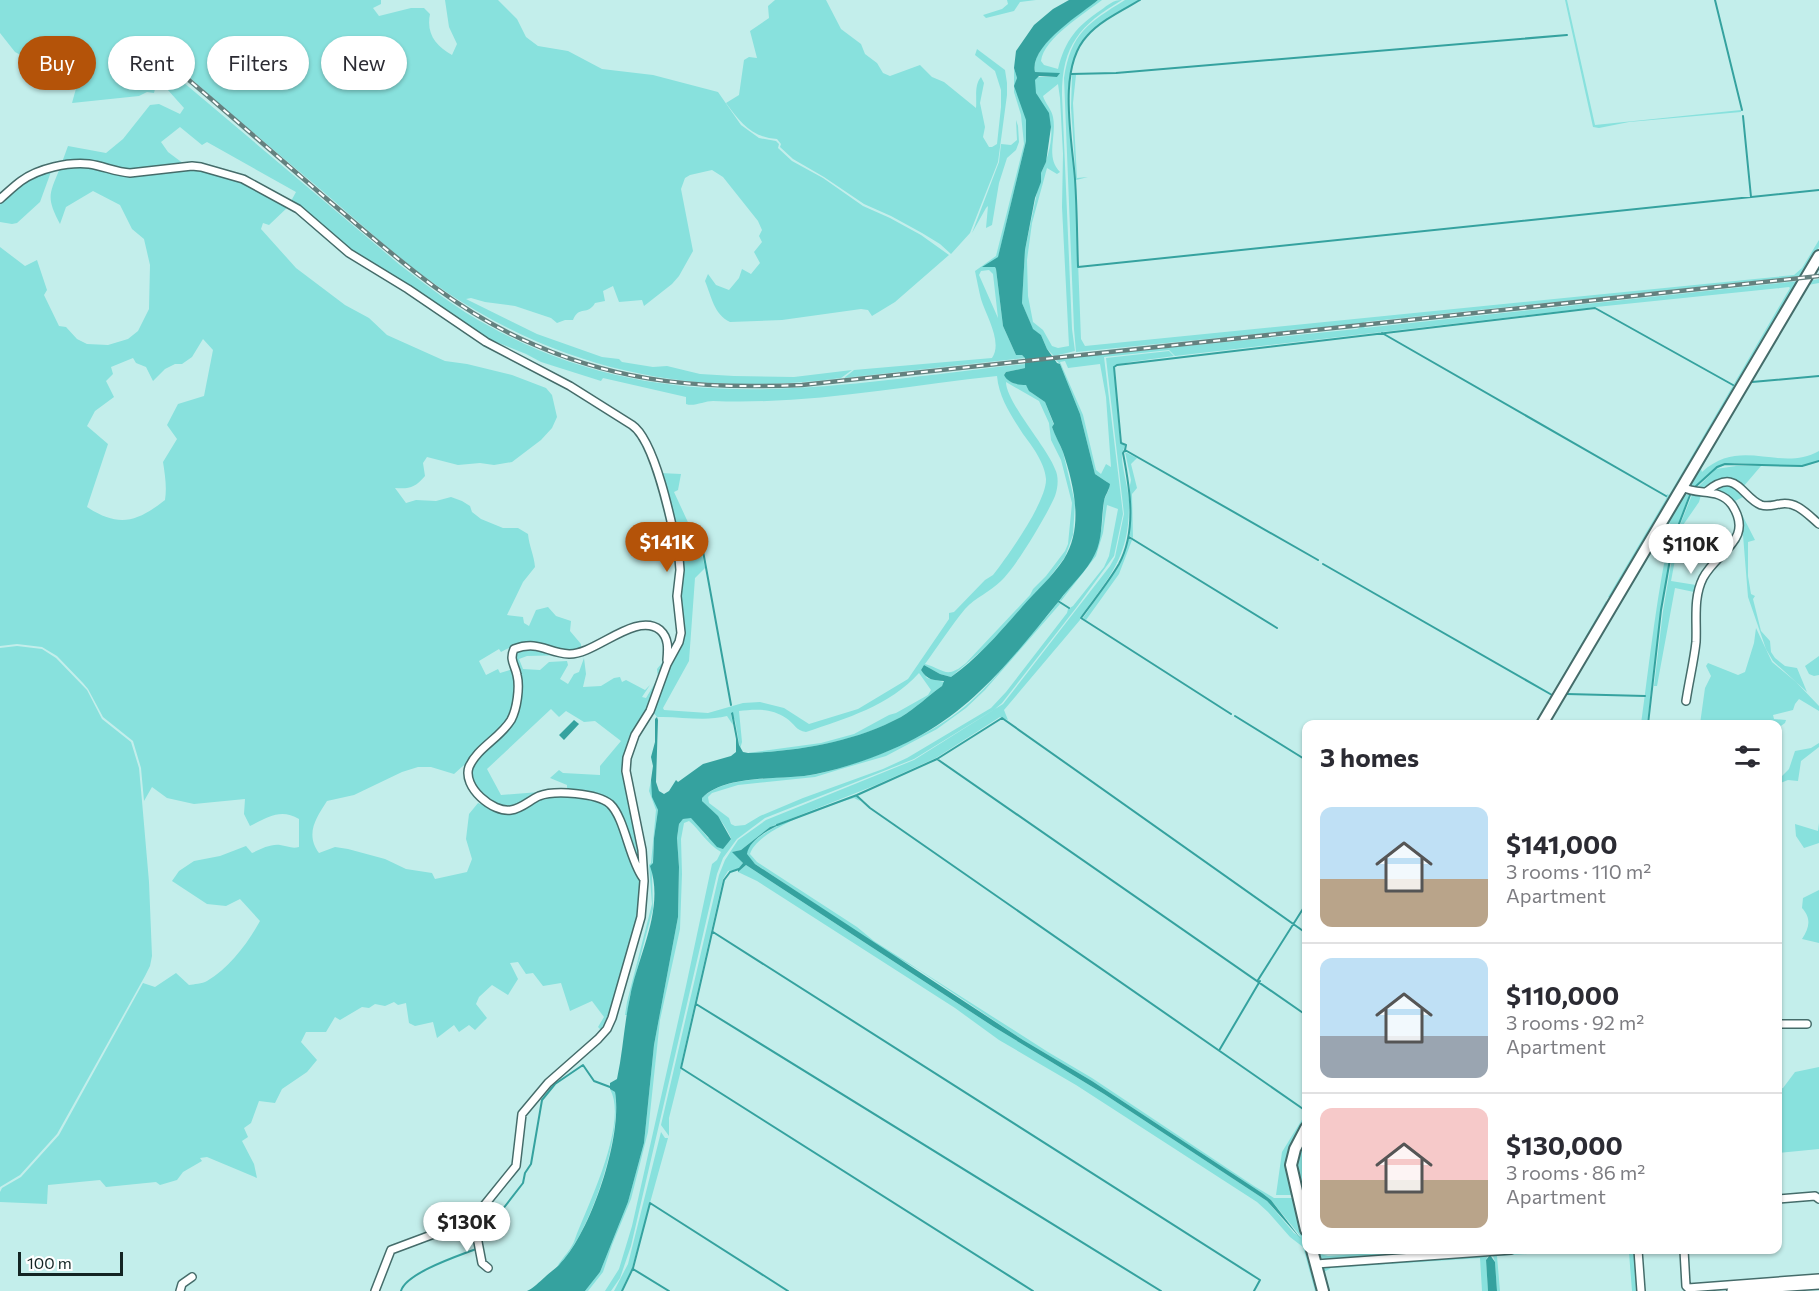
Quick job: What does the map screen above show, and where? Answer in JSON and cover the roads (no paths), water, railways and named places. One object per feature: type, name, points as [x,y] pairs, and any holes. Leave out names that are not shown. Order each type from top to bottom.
[{"type":"main road","points":[[1544,720],[1819,256]]},
{"type":"main road","points":[[1302,1136],[1292,1157],[1293,1176],[1302,1197]]},
{"type":"main road","points":[[1313,1254],[1323,1291]]},
{"type":"street","points":[[0,199],[31,175],[51,168],[75,165],[88,164],[121,173],[201,167],[243,179],[298,209],[349,253],[408,289],[486,342],[570,386],[639,429],[654,461],[679,558],[677,596],[681,633],[650,711],[634,735],[627,758],[626,781],[640,833],[644,881],[641,917],[616,1007],[607,1029],[561,1070],[536,1095],[522,1114],[516,1166],[478,1213],[469,1220],[391,1250],[375,1291]]},
{"type":"street","points":[[1706,492],[1718,484],[1733,483],[1740,486],[1758,503],[1769,506],[1791,504],[1798,506],[1819,524]]},
{"type":"street","points":[[1682,487],[1693,492],[1706,492],[1725,498],[1733,507],[1740,528],[1737,538],[1707,572],[1698,594],[1696,642],[1686,701]]},
{"type":"street","points":[[644,881],[636,868],[615,811],[604,801],[592,796],[555,793],[541,795],[511,810],[501,810],[490,805],[471,788],[468,773],[476,756],[495,739],[511,719],[518,682],[511,656],[514,649],[533,646],[569,654],[583,651],[623,632],[649,624],[663,632],[667,639],[669,649],[667,664]]},
{"type":"street","points":[[1782,1024],[1807,1024]]},
{"type":"street","points":[[1782,1198],[1815,1196],[1819,1199]]},
{"type":"street","points":[[469,1220],[478,1242],[482,1263],[488,1268]]},
{"type":"street","points":[[1316,1264],[1455,1254]]},
{"type":"street","points":[[1638,1254],[1641,1291]]},
{"type":"street","points":[[1684,1254],[1686,1286],[1689,1288],[1819,1278]]},
{"type":"street","points":[[180,1291],[182,1284],[192,1277]]},
{"type":"street","points":[[1731,1291],[1819,1285]]},
{"type":"waterway","points":[[1140,0],[1098,25],[1078,50],[1072,66],[1069,104],[1076,190],[1078,267],[1819,190]]},
{"type":"waterway","points":[[1715,0],[1742,110]]},
{"type":"waterway","points":[[1071,74],[1116,73],[1567,35]]},
{"type":"waterway","points":[[1743,116],[1751,197]]},
{"type":"waterway","points":[[1125,450],[1126,445],[1121,443],[1114,367],[1117,365],[1595,308],[1733,385]]},
{"type":"waterway","points":[[1382,333],[1666,496]]},
{"type":"waterway","points":[[1752,382],[1819,376]]},
{"type":"waterway","points":[[1231,714],[1081,618],[1119,564],[1125,551],[1130,524],[1130,495],[1123,453],[1125,450],[1318,560]]},
{"type":"waterway","points":[[1695,487],[1717,467],[1725,464],[1802,466],[1819,461]]},
{"type":"waterway","points":[[1648,720],[1661,610],[1674,537],[1690,495]]},
{"type":"waterway","points":[[1129,537],[1277,628]]},
{"type":"waterway","points":[[703,551],[731,705]]},
{"type":"waterway","points":[[1323,564],[1552,695]]},
{"type":"waterway","points":[[1058,601],[1069,608]]},
{"type":"waterway","points":[[1567,694],[1645,696]]},
{"type":"waterway","points":[[1235,716],[1302,758]]},
{"type":"waterway","points":[[777,825],[857,795],[937,759],[1002,718],[1302,930]]},
{"type":"waterway","points":[[937,759],[1302,1012]]},
{"type":"waterway","points":[[857,796],[870,808],[1302,1108]]},
{"type":"waterway","points":[[739,869],[730,872],[724,880],[681,1068],[1033,1291]]},
{"type":"waterway","points":[[1258,980],[1302,910]]},
{"type":"waterway","points":[[713,932],[1260,1280],[1254,1291]]},
{"type":"waterway","points":[[1220,1049],[1260,981]]},
{"type":"waterway","points":[[696,1004],[1161,1291]]},
{"type":"waterway","points":[[481,1241],[523,1183],[525,1173],[531,1164],[542,1100],[555,1084],[583,1065],[594,1081],[610,1087]]},
{"type":"waterway","points":[[622,1291],[633,1268],[650,1203],[788,1291]]},
{"type":"waterway","points":[[401,1291],[405,1284],[422,1272],[476,1249]]},
{"type":"waterway","points":[[633,1269],[669,1291]]},
{"type":"railway","points":[[195,85],[426,281],[478,316],[506,332],[568,358],[634,376],[667,381],[733,386],[802,385],[1819,276]]}]
